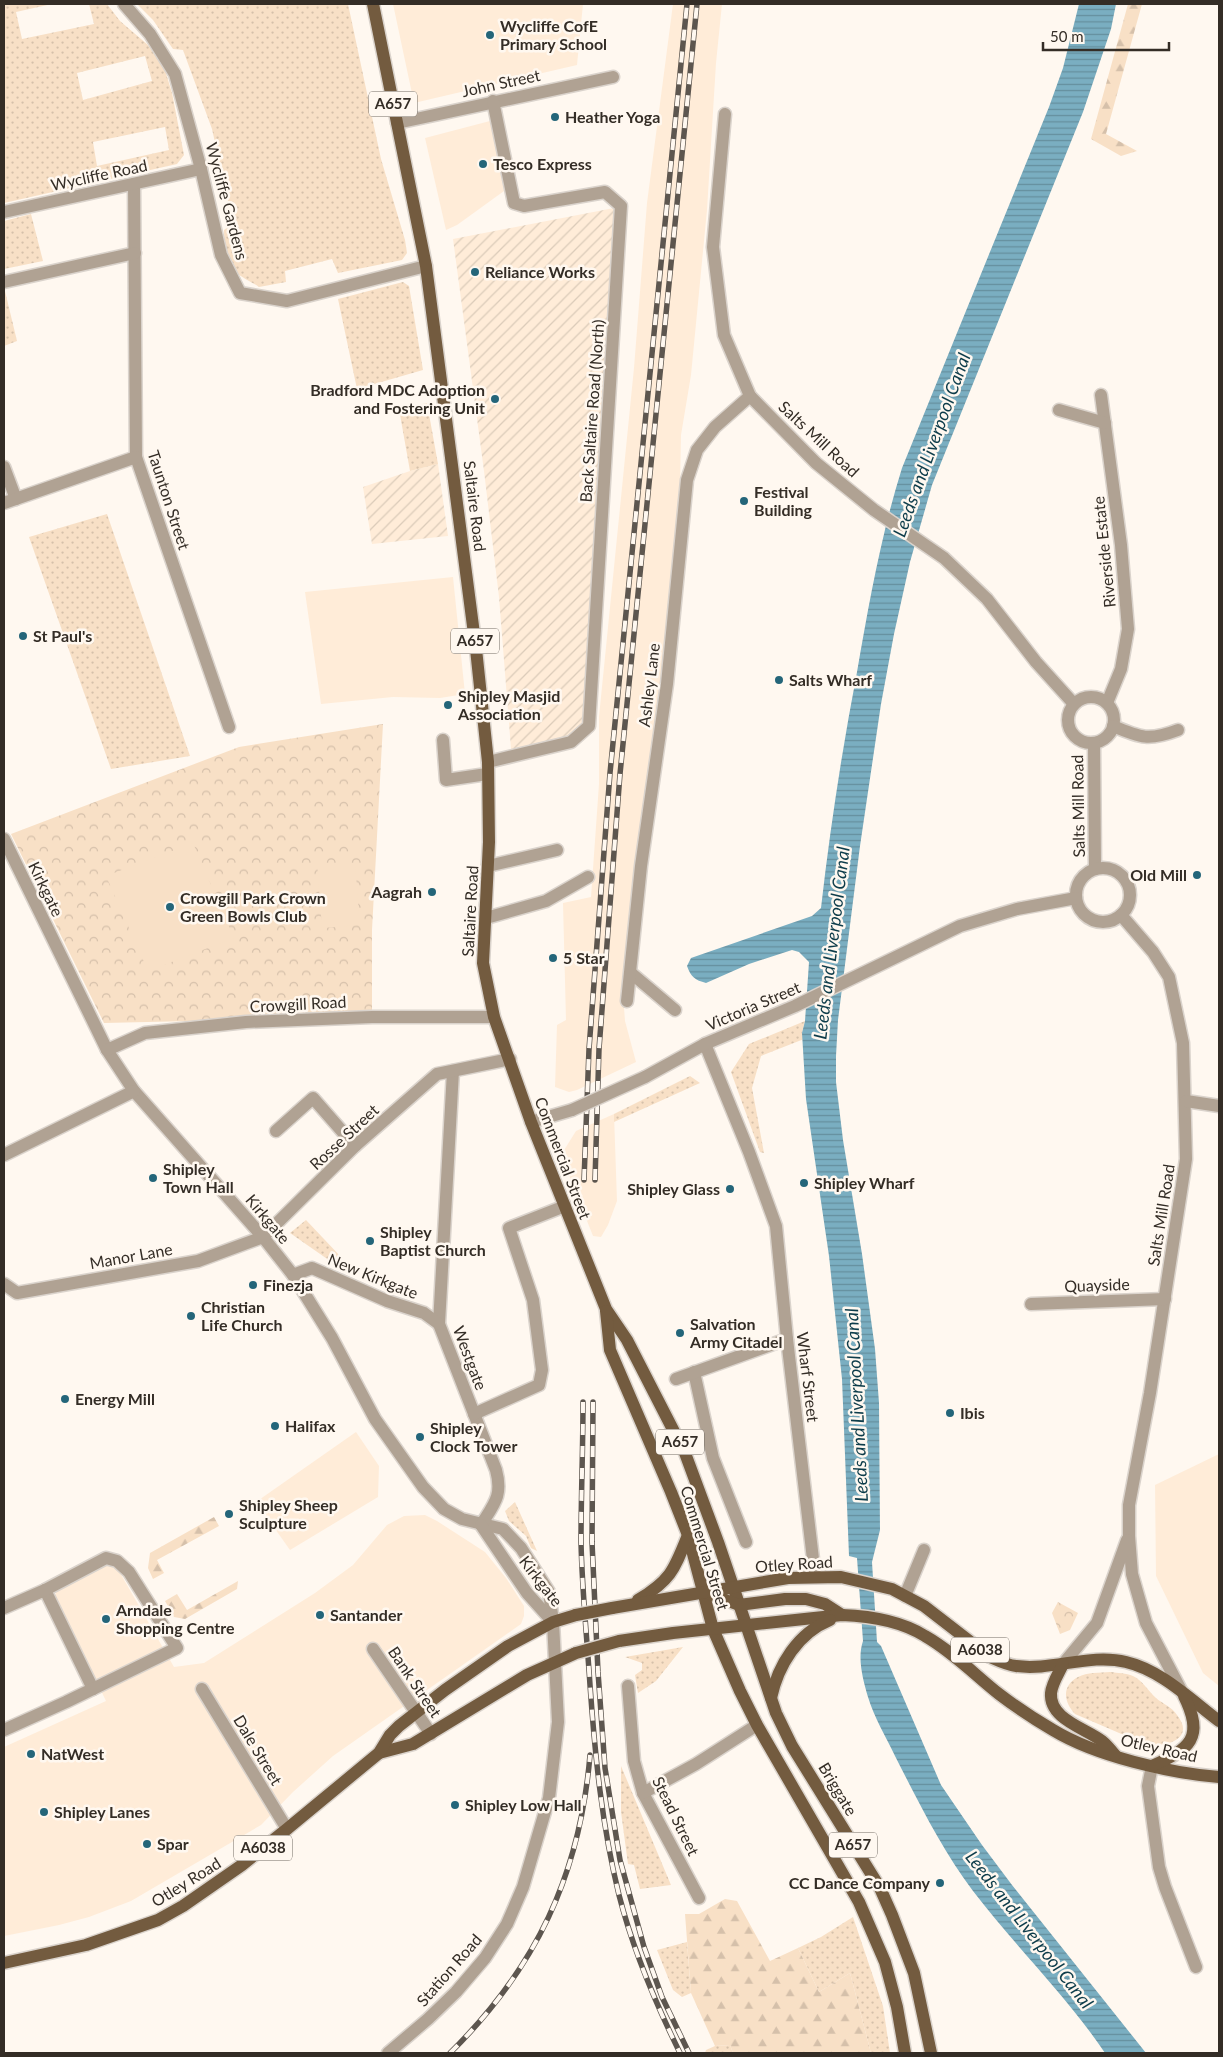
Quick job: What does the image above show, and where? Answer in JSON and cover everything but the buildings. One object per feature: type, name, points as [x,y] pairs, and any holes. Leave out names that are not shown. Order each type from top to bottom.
[{"type":"main road","name":"Saltaire Road","points":[[372,4],[426,266],[476,649],[487,768],[488,866],[483,962],[494,1017]]},
{"type":"main road","name":"Commercial Street","points":[[494,1017],[531,1122],[606,1308],[628,1340],[685,1453],[733,1586],[745,1626]]},
{"type":"main road","name":"Commercial Street","points":[[606,1308],[610,1350],[672,1492],[688,1535],[713,1629]]},
{"type":"main road","points":[[631,1604],[658,1588],[671,1573],[688,1535]]},
{"type":"main road","name":"Otley Road","points":[[4,1963],[86,1945],[158,1920],[213,1886],[287,1829],[379,1753],[390,1735],[416,1712],[508,1646],[554,1622],[576,1615],[631,1604],[788,1578],[841,1577],[892,1589],[924,1606],[990,1657],[1016,1666],[1035,1667],[1104,1660],[1127,1662],[1164,1680],[1219,1721]]},
{"type":"main road","points":[[702,1592],[739,1605],[785,1599],[806,1599],[825,1604],[842,1615]]},
{"type":"main road","points":[[770,1700],[775,1680],[783,1662],[801,1640],[819,1624],[842,1615]]},
{"type":"main road","name":"Otley Road","points":[[379,1753],[408,1746],[431,1734],[526,1675],[576,1653],[619,1641],[842,1615],[860,1615],[889,1622],[925,1635],[1000,1694],[1052,1730],[1088,1748],[1152,1766],[1219,1776]]},
{"type":"main road","name":"Briggate","points":[[745,1626],[770,1700],[792,1746],[880,1888],[892,1915],[914,1973],[931,2053]]},
{"type":"main road","name":"A657","points":[[713,1629],[756,1725],[859,1902],[885,1962],[897,2007],[905,2053]]},
{"type":"main road","name":"A6038","points":[[1063,1664],[1052,1690],[1054,1706],[1059,1713],[1076,1726],[1102,1741],[1115,1755]]},
{"type":"main road","points":[[1152,1766],[1176,1756],[1187,1746],[1192,1738],[1194,1722],[1192,1711],[1183,1694]]},
{"type":"street","name":"Wycliffe Gardens","points":[[124,4],[150,34],[175,74],[201,170],[221,255],[240,293],[287,301],[426,266]]},
{"type":"street","name":"John Street","points":[[397,123],[493,101],[613,77]]},
{"type":"street","name":"Back Saltaire Road (North)","points":[[487,768],[570,742],[589,726],[622,206],[605,192],[524,206],[514,202],[493,101]]},
{"type":"street","name":"Salts Mill Road","points":[[725,114],[713,247],[724,335],[750,396],[816,463],[874,510],[944,558],[987,599],[1036,662],[1074,704],[1068,716],[1069,728],[1074,736],[1081,741],[1094,743],[1110,734],[1113,726]]},
{"type":"street","name":"Wycliffe Road","points":[[4,212],[201,170]]},
{"type":"street","name":"Taunton Street","points":[[134,184],[136,457],[229,727]]},
{"type":"street","points":[[4,282],[135,253]]},
{"type":"street","name":"Riverside Estate","points":[[1101,395],[1121,545],[1128,629],[1121,670],[1107,703]]},
{"type":"street","name":"Ashley Lane","points":[[627,1001],[641,866],[668,676],[687,480],[697,450],[715,427],[750,396]]},
{"type":"street","points":[[1059,410],[1105,423]]},
{"type":"street","points":[[4,503],[136,457]]},
{"type":"street","points":[[4,467],[16,499]]},
{"type":"street","points":[[1074,704],[1087,697],[1100,698],[1107,703],[1113,714],[1113,726],[1137,736],[1158,737],[1178,730]]},
{"type":"street","points":[[443,740],[446,780],[487,768]]},
{"type":"street","name":"Salts Mill Road","points":[[1094,743],[1095,869]]},
{"type":"street","name":"Kirkgate","points":[[4,839],[107,1050],[134,1091],[264,1237],[292,1275],[332,1338],[375,1419],[422,1487],[444,1509],[462,1519],[503,1529],[521,1548],[549,1592],[554,1622]]},
{"type":"street","points":[[488,866],[557,850]]},
{"type":"street","name":"Salts Mill Road","points":[[1076,898],[1078,883],[1084,876],[1095,869],[1104,868],[1116,872],[1125,881],[1129,889],[1129,898],[1127,907],[1121,915],[1153,952],[1169,977],[1183,1043],[1186,1159],[1150,1393],[1130,1505],[1129,1536],[1132,1574],[1146,1623],[1183,1694]]},
{"type":"street","points":[[486,918],[546,901],[588,877]]},
{"type":"street","points":[[1076,898],[1080,911],[1096,922],[1113,920],[1121,915]]},
{"type":"street","name":"Victoria Street","points":[[531,1122],[572,1110],[645,1077],[705,1044],[796,1006],[960,926],[1017,909],[1076,898]]},
{"type":"street","points":[[631,973],[675,1010]]},
{"type":"street","name":"Crowgill Road","points":[[107,1050],[145,1033],[246,1022],[372,1017],[494,1017]]},
{"type":"street","name":"Wharf Street","points":[[705,1044],[749,1152],[776,1226],[815,1576]]},
{"type":"street","points":[[453,1071],[510,1059]]},
{"type":"street","name":"Rosse Street","points":[[264,1237],[355,1146],[438,1074],[453,1071]]},
{"type":"street","name":"Westgate","points":[[453,1071],[439,1324],[496,1470],[500,1485],[498,1497],[481,1524]]},
{"type":"street","points":[[4,1155],[134,1091]]},
{"type":"street","points":[[276,1131],[313,1098],[355,1146]]},
{"type":"street","points":[[1186,1101],[1219,1106]]},
{"type":"street","points":[[474,1414],[539,1385],[542,1370],[533,1300],[509,1228],[565,1206]]},
{"type":"street","name":"Manor Lane","points":[[4,1284],[18,1293],[198,1261],[264,1237]]},
{"type":"street","name":"New Kirkgate","points":[[292,1275],[312,1268],[387,1301],[424,1313],[439,1324]]},
{"type":"street","name":"Quayside","points":[[1031,1304],[1165,1299]]},
{"type":"street","points":[[676,1379],[787,1338]]},
{"type":"street","points":[[694,1372],[713,1458],[746,1542]]},
{"type":"street","name":"Kirkgate","points":[[481,1524],[527,1593],[554,1622]]},
{"type":"street","name":"Salts Mill Road","points":[[1063,1664],[1097,1623],[1129,1536]]},
{"type":"street","points":[[905,1596],[924,1550]]},
{"type":"street","points":[[4,1608],[45,1590],[106,1558],[117,1561],[129,1572],[177,1648],[4,1730]]},
{"type":"street","points":[[45,1590],[93,1689]]},
{"type":"street","name":"Station Road","points":[[388,2053],[456,1992],[485,1958],[507,1924],[524,1887],[549,1798],[554,1769],[558,1722],[554,1622]]},
{"type":"street","name":"Bank Street","points":[[373,1649],[431,1734]]},
{"type":"street","name":"Stead Street","points":[[628,1686],[634,1761],[643,1793],[699,1898]]},
{"type":"street","name":"Dale Street","points":[[202,1689],[287,1829]]},
{"type":"street","points":[[643,1793],[696,1764],[756,1725]]},
{"type":"street","points":[[1152,1766],[1148,1786],[1159,1867],[1164,1887],[1196,1967]]},
{"type":"shaded area","name":"Wycliffe CofE Primary School","points":[[393,4],[583,4],[577,65],[414,103]]},
{"type":"shaded area","points":[[673,4],[722,4],[716,63],[707,210],[691,375],[681,435],[680,486],[665,647],[622,981],[625,1021],[636,1062],[569,1092],[555,1087],[557,1025],[566,1020],[563,903],[591,897],[599,784],[599,717],[634,368],[647,203]]},
{"type":"shaded area","points":[[490,121],[504,191],[457,225],[446,230],[425,138]]},
{"type":"shaded area","points":[[614,208],[585,717],[574,736],[511,749],[499,597],[453,239]]},
{"type":"shaded area","points":[[438,464],[448,536],[372,544],[363,487],[410,471]]},
{"type":"shaded area","points":[[453,577],[465,694],[440,698],[393,697],[321,704],[305,592]]},
{"type":"shaded area","points":[[614,1114],[617,1201],[608,1225],[601,1237],[593,1236],[561,1155],[576,1131]]},
{"type":"shaded area","points":[[356,1432],[379,1466],[378,1497],[290,1550],[256,1502]]},
{"type":"shaded area","points":[[1219,1454],[1219,1686],[1203,1673],[1156,1576],[1155,1485]]},
{"type":"shaded area","points":[[425,1515],[485,1552],[506,1578],[524,1606],[524,1616],[521,1624],[333,1756],[293,1792],[261,1825],[131,1901],[89,1917],[4,1936],[4,1747],[106,1701],[55,1596],[57,1589],[103,1566],[111,1566],[119,1571],[174,1667],[204,1663],[315,1593],[353,1565],[387,1525],[404,1516]]},
{"type":"green space","points":[[4,4],[52,4],[16,12],[22,39],[94,24],[89,4],[107,4],[120,21],[148,45],[165,70],[172,93],[184,155],[177,164],[4,203]],"holes":[[[145,56],[152,81],[83,100],[77,73]],[[165,127],[169,150],[97,166],[93,142]]]},
{"type":"green space","points":[[137,4],[348,4],[381,159],[405,240],[407,253],[402,260],[338,273],[332,259],[285,271],[286,282],[259,287],[236,272],[230,264],[225,246],[224,230],[232,219],[212,129],[183,50],[173,49],[153,20]]},
{"type":"green space","points":[[1128,4],[1142,4],[1106,134],[1137,151],[1121,156],[1091,139]]},
{"type":"green space","points":[[31,214],[43,261],[4,269],[4,221]]},
{"type":"green space","points":[[403,282],[409,286],[423,370],[357,389],[338,299]]},
{"type":"green space","points":[[4,287],[17,341],[4,346]]},
{"type":"green space","points":[[427,403],[438,464],[410,471],[399,409]]},
{"type":"green space","points":[[107,514],[190,756],[111,769],[29,537]]},
{"type":"green space","points":[[383,724],[372,930],[372,1017],[104,1023],[11,834],[239,747]]},
{"type":"green space","name":"Crowgill Park Crown Green Bowls Club","points":[[193,843],[234,938],[148,971],[106,876]]},
{"type":"green space","points":[[317,863],[355,863],[360,925],[322,928]]},
{"type":"green space","points":[[805,1021],[802,1033],[804,1039],[761,1056],[752,1088],[764,1153],[760,1152],[731,1072],[749,1044]]},
{"type":"green space","points":[[690,1076],[700,1083],[614,1122],[614,1114]]},
{"type":"green space","points":[[306,1220],[341,1257],[333,1263],[290,1233]]},
{"type":"green space","points":[[515,1502],[537,1551],[531,1548],[526,1536],[509,1521],[505,1511]]},
{"type":"green space","points":[[214,1517],[219,1526],[157,1560],[164,1573],[153,1579],[148,1568],[150,1553]]},
{"type":"green space","points":[[238,1581],[237,1589],[185,1619],[174,1617],[165,1601],[177,1594],[187,1610]]},
{"type":"green space","points":[[1058,1602],[1078,1613],[1070,1630],[1060,1634],[1052,1613]]},
{"type":"green space","points":[[683,1647],[656,1681],[638,1693],[635,1675],[642,1670],[642,1663],[625,1657]]},
{"type":"green space","points":[[1110,1672],[1128,1674],[1137,1678],[1156,1698],[1173,1710],[1182,1723],[1183,1730],[1181,1736],[1170,1743],[1147,1745],[1075,1714],[1068,1704],[1066,1694],[1069,1685],[1082,1675]]},
{"type":"green space","points":[[621,1766],[671,1885],[640,1889],[634,1865],[628,1864],[621,1812]]},
{"type":"green space","points":[[725,1899],[737,1901],[770,1961],[798,1948],[819,1992],[850,1973],[871,2053],[733,2053],[730,2045],[715,2046],[691,1993],[685,1914],[699,1914]]},
{"type":"green space","points":[[853,1917],[883,2006],[890,2053],[871,2053],[850,1973],[819,1992],[798,1948],[821,1937]]},
{"type":"green space","points":[[687,1942],[691,1993],[682,1997],[673,1990],[657,1950]]},
{"type":"green space","points":[[730,2045],[733,2053],[705,2053],[706,2050],[715,2046]]},
{"type":"water","name":"Leeds and Liverpool Canal","points":[[1079,4],[1116,4],[1111,29],[1083,112],[932,485],[910,562],[881,704],[860,846],[838,1020],[836,1082],[875,1349],[879,1403],[880,1530],[872,1562],[877,1642],[881,1646],[941,1785],[1012,1885],[1146,2053],[1105,2053],[1074,2011],[989,1911],[962,1875],[931,1825],[873,1712],[861,1669],[863,1641],[857,1558],[849,1556],[842,1379],[829,1256],[806,1099],[802,1033],[805,1021],[809,962],[799,952],[792,950],[749,964],[706,983],[694,978],[687,966],[691,958],[812,916],[821,908],[837,790],[866,620],[888,518],[902,468],[1049,107],[1063,68]]},
{"type":"railway","points":[[584,1180],[589,1049],[610,773],[687,4]]},
{"type":"railway","points":[[595,1180],[599,1049],[620,774],[697,4]]},
{"type":"railway","points":[[583,1402],[582,1578],[594,1738],[600,1791],[613,1869],[631,1936],[653,1995],[680,2053]]},
{"type":"railway","points":[[593,1402],[592,1542],[605,1768],[620,1860],[644,1947],[662,1997],[689,2053]]},
{"type":"railway","points":[[450,2053],[480,2021],[507,1987],[529,1953],[548,1917],[564,1880],[576,1840],[585,1799],[590,1755]]},
{"type":"place","name":"Wycliffe CofE Primary School","points":[[490,35]]},
{"type":"place","name":"Heather Yoga","points":[[555,117]]},
{"type":"place","name":"Tesco Express","points":[[483,164]]},
{"type":"place","name":"Reliance Works","points":[[475,272]]},
{"type":"place","name":"Bradford MDC Adoption and Fostering Unit","points":[[495,399]]},
{"type":"place","name":"Festival Building","points":[[744,501]]},
{"type":"place","name":"St Paul's","points":[[23,636]]},
{"type":"place","name":"Salts Wharf","points":[[779,680]]},
{"type":"place","name":"Shipley Masjid Association","points":[[448,705]]},
{"type":"place","name":"Old Mill","points":[[1197,875]]},
{"type":"place","name":"Aagrah","points":[[432,892]]},
{"type":"place","name":"Crowgill Park Crown Green Bowls Club","points":[[170,907]]},
{"type":"place","name":"5 Star","points":[[553,958]]},
{"type":"place","name":"Shipley Town Hall","points":[[153,1178]]},
{"type":"place","name":"Shipley Wharf","points":[[804,1183]]},
{"type":"place","name":"Shipley Glass","points":[[730,1189]]},
{"type":"place","name":"Shipley Baptist Church","points":[[370,1241]]},
{"type":"place","name":"Finezja","points":[[253,1285]]},
{"type":"place","name":"Christian Life Church","points":[[191,1316]]},
{"type":"place","name":"Salvation Army Citadel","points":[[680,1333]]},
{"type":"place","name":"Energy Mill","points":[[65,1399]]},
{"type":"place","name":"Ibis","points":[[950,1413]]},
{"type":"place","name":"Halifax","points":[[275,1426]]},
{"type":"place","name":"Shipley Clock Tower","points":[[420,1437]]},
{"type":"place","name":"Shipley Sheep Sculpture","points":[[229,1514]]},
{"type":"place","name":"Santander","points":[[320,1615]]},
{"type":"place","name":"Arndale Shopping Centre","points":[[106,1619]]},
{"type":"place","name":"NatWest","points":[[31,1754]]},
{"type":"place","name":"Shipley Low Hall","points":[[455,1805]]},
{"type":"place","name":"Shipley Lanes","points":[[44,1812]]},
{"type":"place","name":"Spar","points":[[147,1844]]},
{"type":"place","name":"CC Dance Company","points":[[940,1883]]}]
